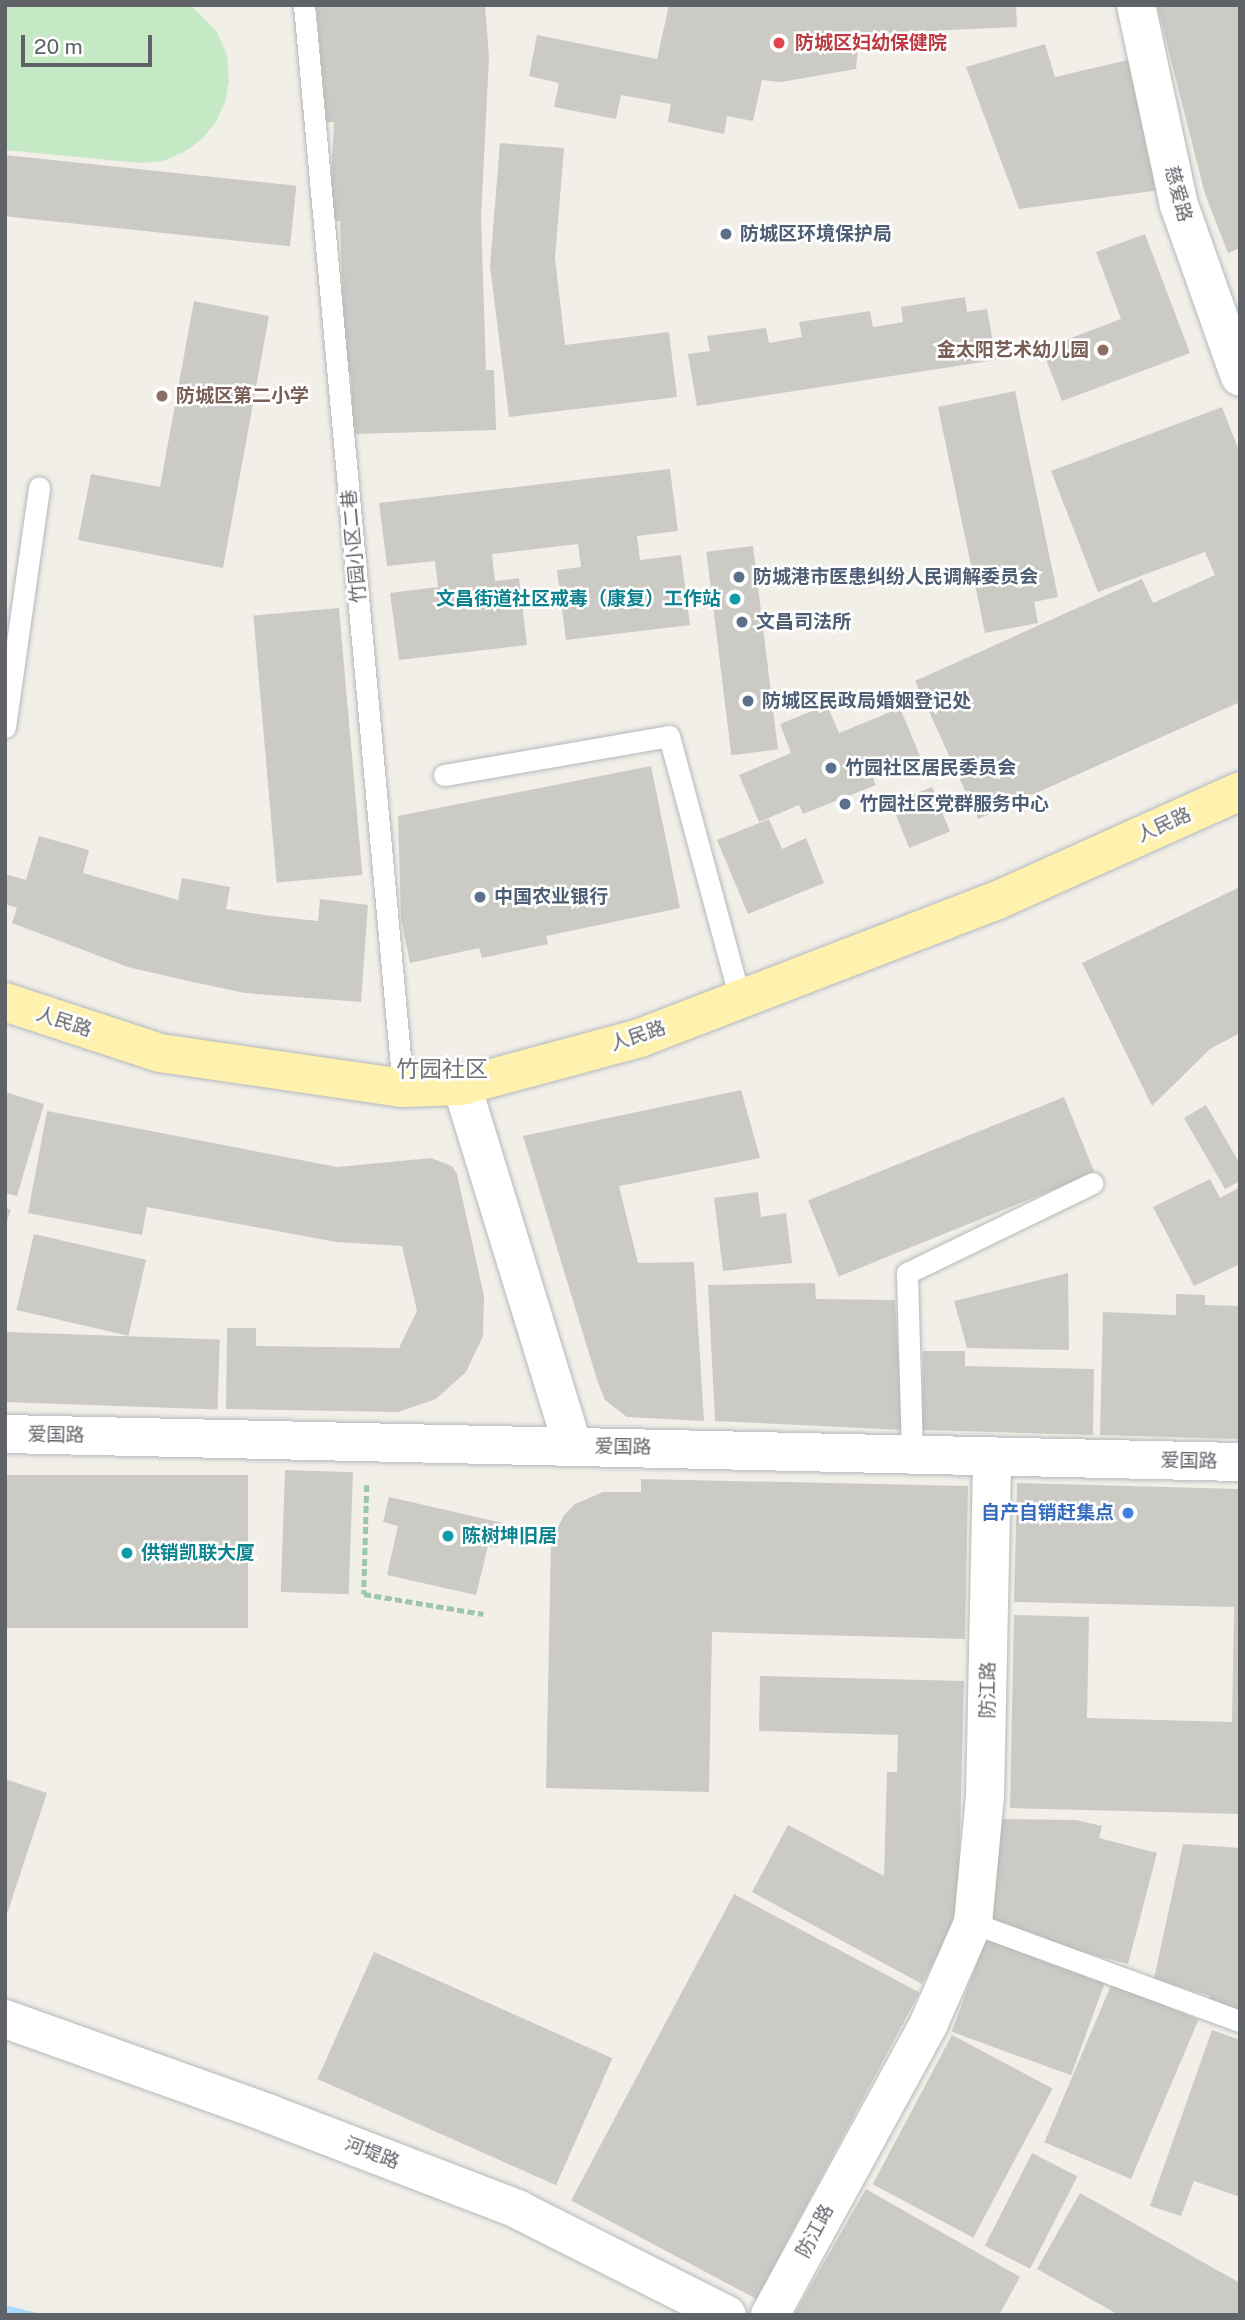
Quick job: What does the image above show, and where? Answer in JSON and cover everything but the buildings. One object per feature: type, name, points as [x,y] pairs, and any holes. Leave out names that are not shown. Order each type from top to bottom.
[{"type":"main road","name":"人民路","points":[[5,1002],[160,1054],[403,1088],[462,1086],[640,1038],[998,900],[1240,791]]},
{"type":"street","name":"慈爱路","points":[[1136,5],[1179,205],[1240,377]]},
{"type":"street","points":[[462,1086],[573,1446]]},
{"type":"street","name":"爱国路","points":[[5,1434],[1240,1462]]},
{"type":"street","name":"防江路","points":[[770,2315],[929,2022],[973,1923],[985,1797],[992,1456]]},
{"type":"street","name":"河堤路","points":[[5,2019],[517,2208],[727,2315]]},
{"type":"lane","name":"竹园小区二巷","points":[[304,5],[403,1088]]},
{"type":"lane","points":[[5,727],[39,487]]},
{"type":"lane","points":[[444,775],[669,736],[740,1000]]},
{"type":"lane","points":[[912,1454],[908,1273],[1092,1183]]},
{"type":"lane","points":[[973,1923],[1240,2021]]},
{"type":"path","points":[[369,1442],[364,1594],[483,1614]]},
{"type":"green space","points":[[5,5],[191,5],[217,32],[227,55],[229,81],[225,102],[216,122],[202,139],[184,152],[163,161],[141,163],[5,150]]},
{"type":"water","points":[[5,2305],[37,2313],[43,2315],[5,2315]]},
{"type":"place","name":"防城区妇幼保健院","points":[[779,43]]},
{"type":"place","name":"防城区环境保护局","points":[[726,234]]},
{"type":"place","name":"金太阳艺术幼儿园","points":[[1103,350]]},
{"type":"place","name":"防城区第二小学","points":[[162,396]]},
{"type":"place","name":"防城港市医患纠纷人民调解委员会","points":[[739,577]]},
{"type":"place","name":"文昌街道社区戒毒（康复）工作站","points":[[735,599]]},
{"type":"place","name":"文昌司法所","points":[[742,622]]},
{"type":"place","name":"防城区民政局婚姻登记处","points":[[748,701]]},
{"type":"place","name":"竹园社区居民委员会","points":[[831,768]]},
{"type":"place","name":"竹园社区党群服务中心","points":[[845,804]]},
{"type":"place","name":"中国农业银行","points":[[480,897]]},
{"type":"place","name":"自产自销赶集点","points":[[1128,1513]]},
{"type":"place","name":"陈树坤旧居","points":[[448,1536]]},
{"type":"place","name":"供销凯联大厦","points":[[127,1553]]},
{"type":"district","name":"竹园社区","points":[[442,1069]]}]
